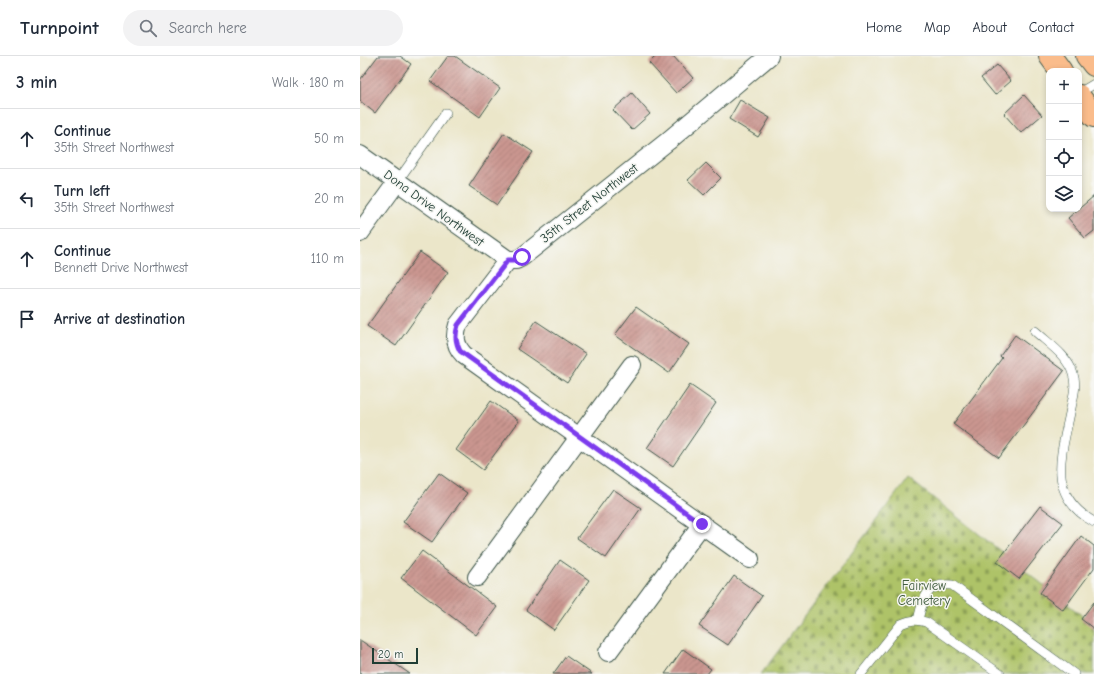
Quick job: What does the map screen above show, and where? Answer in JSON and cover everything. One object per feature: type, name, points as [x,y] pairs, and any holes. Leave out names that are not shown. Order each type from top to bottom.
[{"type":"main road","points":[[1050,56],[1059,68]]},
{"type":"main road","points":[[1087,56],[1094,65]]},
{"type":"main road","points":[[1082,99],[1094,116]]},
{"type":"street","name":"35th Street Northwest","points":[[508,260],[516,260],[522,257],[668,141],[769,56]]},
{"type":"street","name":"Dona Drive Northwest","points":[[360,155],[508,260]]},
{"type":"street","points":[[360,233],[397,182]]},
{"type":"street","points":[[508,260],[458,325],[455,334],[456,343],[460,351],[579,438],[750,559]]},
{"type":"street","points":[[477,577],[632,365]]},
{"type":"street","points":[[608,652],[702,524]]},
{"type":"lane","points":[[1082,93],[1094,84]]},
{"type":"lane","points":[[397,182],[446,113]]},
{"type":"lane","points":[[1035,331],[1062,355],[1074,375],[1075,388],[1061,455],[1061,477],[1064,492],[1070,503],[1079,513],[1094,522]]},
{"type":"lane","points":[[918,620],[924,598],[929,590],[935,586],[944,584],[952,585],[1074,674]]},
{"type":"lane","points":[[861,674],[901,624],[909,620],[926,622],[1000,674]]},
{"type":"green space","name":"Fairview Cemetery","points":[[908,478],[1094,625],[1094,674],[761,674]]},
{"type":"building","points":[[378,56],[400,56],[411,64],[375,113],[360,101],[360,80]]},
{"type":"building","points":[[448,56],[455,56],[500,88],[480,117],[430,81]]},
{"type":"building","points":[[656,56],[673,56],[693,78],[676,93],[649,63]]},
{"type":"building","points":[[997,65],[1011,81],[995,95],[981,78]]},
{"type":"building","points":[[632,93],[650,114],[632,130],[613,110]]},
{"type":"building","points":[[1024,95],[1042,115],[1021,133],[1004,114]]},
{"type":"building","points":[[740,100],[770,118],[758,137],[729,119]]},
{"type":"building","points":[[504,133],[533,152],[497,205],[469,186]]},
{"type":"building","points":[[706,163],[721,178],[704,195],[688,180]]},
{"type":"building","points":[[1094,196],[1094,231],[1085,238],[1068,218],[1075,212],[1082,212],[1082,206]]},
{"type":"building","points":[[420,252],[448,272],[396,346],[367,326]]},
{"type":"building","points":[[636,307],[689,344],[669,373],[615,335]]},
{"type":"building","points":[[536,321],[586,354],[567,383],[517,349]]},
{"type":"building","points":[[1015,335],[1064,371],[999,458],[953,424],[1002,358],[1000,356]]},
{"type":"building","points":[[690,385],[716,403],[673,466],[647,448]]},
{"type":"building","points":[[491,401],[519,421],[483,470],[456,450]]},
{"type":"building","points":[[439,473],[467,493],[432,542],[403,522]]},
{"type":"building","points":[[613,489],[641,508],[606,558],[577,538]]},
{"type":"building","points":[[1040,506],[1063,523],[1019,579],[997,562]]},
{"type":"building","points":[[1081,536],[1094,546],[1094,568],[1063,610],[1040,593]]},
{"type":"building","points":[[422,551],[497,607],[476,635],[401,578]]},
{"type":"building","points":[[560,560],[589,580],[554,630],[526,610]]},
{"type":"building","points":[[734,576],[762,596],[728,645],[699,626]]},
{"type":"building","points":[[1094,602],[1094,629],[1081,619]]},
{"type":"building","points":[[360,640],[410,674],[360,674]]},
{"type":"building","points":[[683,649],[711,669],[707,674],[665,674]]},
{"type":"building","points":[[566,656],[592,674],[553,674]]},
{"type":"route","points":[[522,257],[516,260],[508,260],[458,325],[455,334],[456,343],[460,351],[579,438],[702,524]]}]
